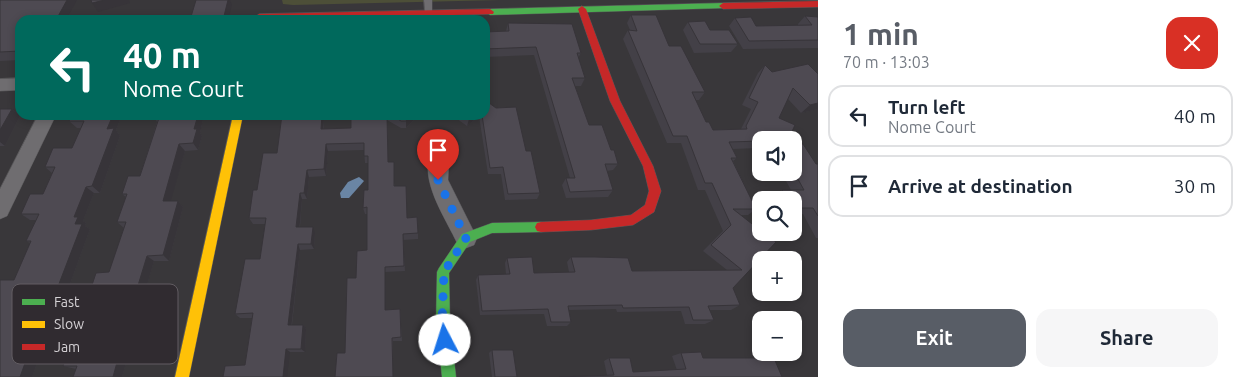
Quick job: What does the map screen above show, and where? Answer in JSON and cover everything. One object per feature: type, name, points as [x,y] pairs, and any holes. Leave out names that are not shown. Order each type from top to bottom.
[{"type":"street","points":[[259,15],[429,13],[525,6],[582,9],[818,4]]},
{"type":"street","points":[[449,377],[442,322],[444,272],[466,238],[492,228],[591,226],[633,220],[650,208],[655,191],[648,166],[615,101],[582,9]]},
{"type":"street","points":[[0,85],[15,84]]},
{"type":"street","points":[[0,210],[45,120]]},
{"type":"street","points":[[182,377],[237,120]]},
{"type":"street","points":[[439,155],[438,180],[466,238]]},
{"type":"lane","points":[[428,0],[429,13]]},
{"type":"green space","points":[[282,0],[501,0],[293,5],[283,4]]},
{"type":"water","points":[[359,177],[364,181],[349,198],[341,198],[340,193],[348,182]]},
{"type":"building","points":[[0,0],[67,0],[59,15],[15,15],[15,51],[0,52]]},
{"type":"building","points":[[91,0],[105,0],[92,3]]},
{"type":"building","points":[[196,0],[228,0],[224,15],[192,15]]},
{"type":"building","points":[[631,15],[656,15],[669,46],[681,46],[705,92],[692,92],[706,122],[709,122],[713,130],[747,129],[746,126],[758,102],[749,98],[765,65],[772,72],[808,64],[818,74],[818,103],[810,105],[793,88],[779,118],[795,125],[792,131],[752,131],[752,141],[729,142],[737,158],[731,158],[752,201],[752,209],[733,209],[752,224],[752,241],[776,242],[768,251],[752,251],[752,268],[733,288],[740,305],[708,306],[714,320],[693,320],[689,307],[623,308],[622,305],[568,306],[571,322],[551,322],[548,309],[482,311],[478,275],[510,274],[507,258],[532,257],[534,273],[575,272],[571,257],[628,258],[632,271],[742,270],[711,245],[731,225],[712,183],[705,183],[687,136],[673,136],[628,30],[637,31]]},
{"type":"building","points":[[805,16],[818,17],[818,40],[749,41],[735,18],[751,17],[756,26],[812,25]]},
{"type":"building","points":[[705,21],[710,30],[729,30],[738,44],[700,44],[688,22]]},
{"type":"building","points":[[508,23],[572,24],[581,53],[577,53],[585,78],[572,78],[589,125],[602,125],[611,150],[614,150],[618,164],[605,164],[613,190],[570,192],[566,178],[575,178],[536,47],[490,49],[490,32],[509,31]]},
{"type":"building","points":[[490,104],[496,108],[516,107],[526,151],[531,151],[540,193],[508,194],[503,167],[490,168],[483,120],[490,120]]},
{"type":"building","points":[[0,109],[12,109],[0,130]]},
{"type":"building","points":[[111,120],[107,129],[114,128],[92,186],[86,187],[74,217],[78,217],[75,224],[82,224],[59,284],[12,284],[12,364],[25,364],[20,377],[0,377],[0,280],[14,280],[31,241],[26,241],[39,214],[21,214],[30,194],[43,194],[55,167],[45,167],[53,148],[72,148],[84,121],[69,121]]},
{"type":"building","points":[[158,120],[197,120],[194,129],[197,129],[193,143],[179,144],[163,201],[178,201],[163,255],[147,256],[138,284],[92,284],[96,273],[109,272],[126,222],[117,222],[127,194],[122,194],[128,176],[140,176]]},
{"type":"building","points":[[281,120],[322,120],[321,129],[351,128],[351,120],[387,120],[388,162],[394,162],[394,186],[406,186],[407,218],[417,217],[418,233],[403,234],[404,266],[385,267],[385,310],[400,309],[401,337],[392,338],[393,377],[335,377],[337,353],[345,353],[347,278],[356,278],[357,251],[367,250],[367,207],[363,208],[364,190],[368,190],[368,156],[364,156],[364,143],[326,144],[324,169],[307,170],[304,193],[300,193],[296,227],[313,227],[311,244],[298,244],[288,325],[303,325],[301,349],[286,349],[283,377],[223,377],[225,366],[245,365],[253,313],[235,314],[245,259],[260,259],[266,218],[249,218],[253,190],[257,190],[263,153],[277,153]]},
{"type":"building","points":[[802,144],[816,164],[818,164],[818,216],[813,208],[802,208],[802,191],[782,190],[804,190],[799,181],[802,181]]},
{"type":"building","points":[[492,350],[513,350],[517,377],[495,377]]},
{"type":"building","points":[[701,352],[703,358],[752,358],[752,361],[775,361],[782,377],[559,377],[614,375],[609,358],[630,358],[633,372],[686,369],[681,353]]},
{"type":"building","points":[[64,364],[117,364],[113,377],[73,377],[77,366],[63,366]]},
{"type":"traffic: fast","points":[[490,12],[723,6]]},
{"type":"traffic: fast","points":[[449,377],[443,322],[443,272],[466,238],[492,228],[541,227]]},
{"type":"traffic: slow","points":[[182,377],[237,120]]},
{"type":"traffic: jam","points":[[723,6],[818,4]]},
{"type":"traffic: jam","points":[[541,227],[591,225],[633,220],[650,208],[655,191],[648,166],[615,101],[582,9]]},
{"type":"traffic: jam","points":[[351,15],[490,12]]},
{"type":"route","points":[[438,180],[466,238],[444,272],[442,322],[445,340]]}]
